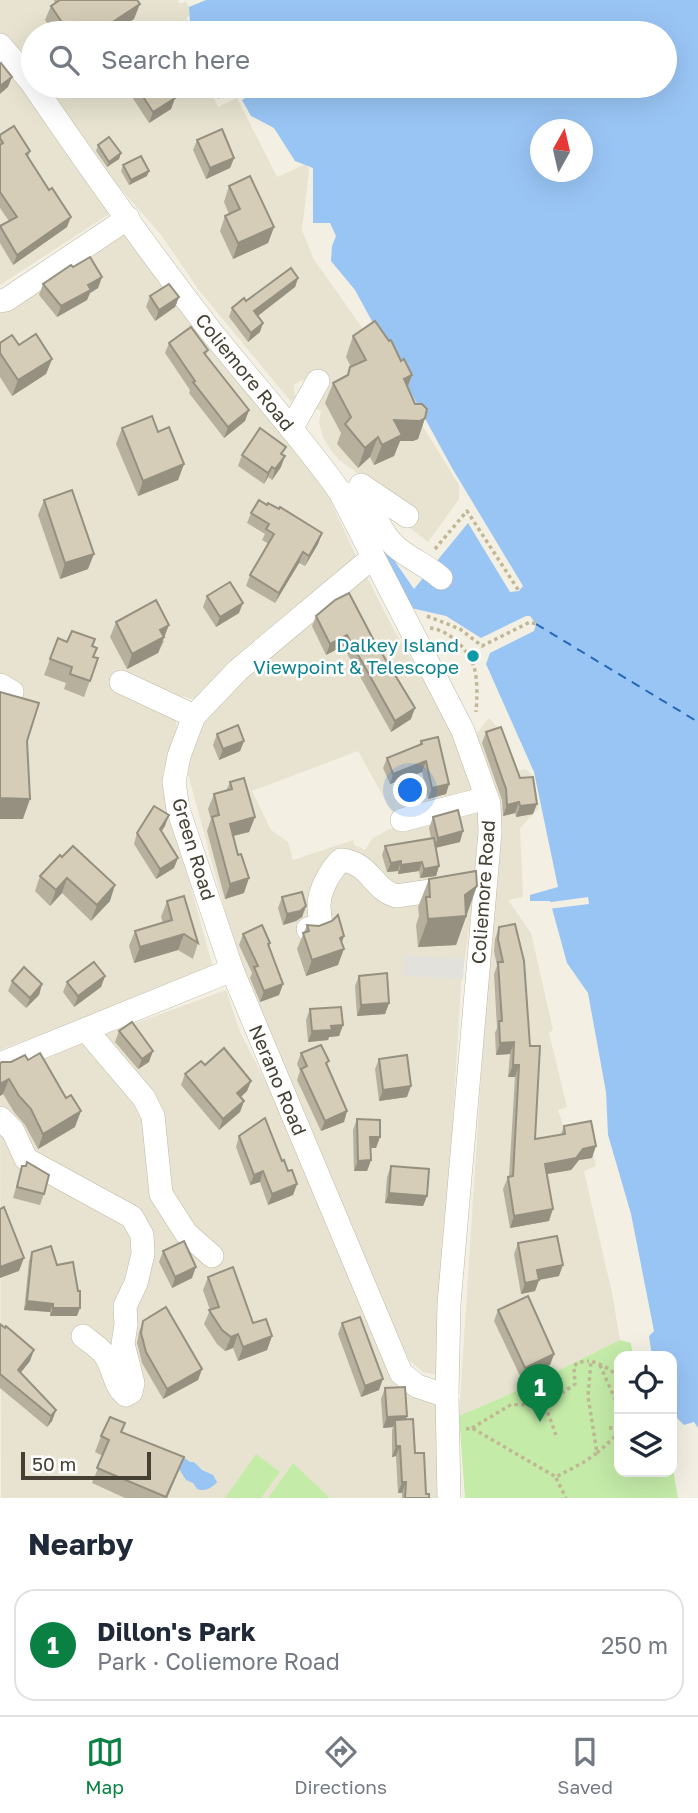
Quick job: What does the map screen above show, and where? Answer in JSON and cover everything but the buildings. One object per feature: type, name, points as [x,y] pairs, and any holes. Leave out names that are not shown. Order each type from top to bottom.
[{"type":"street","name":"Coliemore Road","points":[[1,47],[21,70]]},
{"type":"street","name":"Coliemore Road","points":[[43,98],[205,323],[340,492],[463,731],[487,798],[490,832],[449,1304],[449,1498]]},
{"type":"street","points":[[0,301],[6,300],[128,218]]},
{"type":"street","points":[[291,429],[308,387]]},
{"type":"street","points":[[407,516],[351,479],[340,492],[368,503],[384,533],[396,547],[442,578]]},
{"type":"street","name":"Green Road","points":[[232,970],[178,809],[174,782],[179,756],[194,716],[238,670],[373,556]]},
{"type":"street","points":[[121,682],[194,716]]},
{"type":"street","points":[[402,820],[487,798]]},
{"type":"street","points":[[308,929],[320,924],[321,895],[331,870],[341,860],[354,862],[387,894],[396,896],[486,882]]},
{"type":"street","points":[[0,1064],[232,970]]},
{"type":"street","name":"Nerano Road","points":[[232,970],[401,1373],[417,1386],[447,1396]]},
{"type":"street","points":[[87,1031],[144,1098],[153,1116],[161,1194],[186,1233],[212,1256]]},
{"type":"street","points":[[0,1118],[13,1131],[26,1159],[132,1217],[142,1235],[144,1254],[136,1283],[125,1306],[123,1344],[133,1382],[131,1392],[126,1395],[119,1389],[116,1376],[104,1353],[83,1336]]},
{"type":"path","points":[[432,552],[467,512],[519,591]]},
{"type":"path","points":[[463,731],[477,711],[474,667],[458,642],[440,629],[406,623],[408,613],[430,617],[460,629],[482,646],[530,622],[537,624]]},
{"type":"path","points":[[591,1361],[588,1396],[597,1453]]},
{"type":"path","points":[[447,1431],[472,1428],[512,1404],[521,1406],[566,1390],[575,1384],[574,1366],[579,1362],[591,1361],[614,1373]]},
{"type":"path","points":[[600,1364],[614,1396]]},
{"type":"path","points":[[538,1386],[556,1435]]},
{"type":"path","points":[[472,1428],[556,1478],[566,1498]]},
{"type":"path","points":[[609,1428],[614,1428]]},
{"type":"path","points":[[556,1478],[597,1453],[614,1438]]},
{"type":"shaded area","points":[[0,0],[178,0],[180,4],[186,1],[192,13],[186,18],[188,21],[21,21],[21,54],[0,34]]},
{"type":"shaded area","points":[[0,60],[21,84],[21,98],[32,98],[114,211],[0,285]]},
{"type":"shaded area","points":[[57,98],[214,98],[218,107],[237,98],[277,177],[306,164],[309,170],[302,230],[313,258],[363,329],[459,485],[459,499],[428,542],[357,487],[363,477],[339,460],[330,449],[319,422],[321,410],[315,409],[323,381],[308,378],[294,384],[295,398],[291,402],[198,289],[162,236],[104,170],[81,139]]},
{"type":"shaded area","points":[[126,231],[325,489],[357,558],[241,651],[199,696],[192,699],[182,696],[173,713],[177,730],[163,772],[164,788],[213,968],[0,1050],[0,310]]},
{"type":"shaded area","points":[[365,573],[394,630],[454,732],[475,793],[394,816],[358,751],[252,791],[271,830],[288,842],[293,860],[353,840],[354,845],[365,850],[372,839],[387,830],[477,804],[479,817],[473,899],[461,985],[440,1376],[423,1372],[409,1360],[389,1320],[245,976],[188,774],[187,761],[203,721],[246,670]]},
{"type":"shaded area","points":[[489,718],[503,733],[514,771],[526,769],[533,776],[539,808],[520,828],[523,897],[508,900],[531,933],[553,1030],[549,1033],[567,1107],[558,1110],[568,1138],[588,1133],[596,1166],[584,1171],[620,1340],[459,1416],[496,843],[501,826],[489,774],[474,737]]},
{"type":"shaded area","points":[[404,956],[464,958],[463,979],[403,976]]},
{"type":"shaded area","points":[[226,990],[240,1032],[281,1111],[394,1378],[439,1401],[442,1498],[330,1498],[293,1463],[268,1498],[1,1498],[0,1076],[16,1067]]},
{"type":"green space","points":[[620,1340],[631,1343],[632,1351],[614,1351],[614,1477],[674,1477],[678,1498],[465,1498],[459,1416]]},
{"type":"green space","points":[[256,1454],[280,1472],[261,1498],[225,1498]]},
{"type":"green space","points":[[293,1463],[330,1498],[268,1498]]},
{"type":"water","points":[[206,0],[698,0],[698,1428],[694,1422],[684,1425],[677,1418],[677,1351],[651,1351],[649,1336],[654,1331],[631,1214],[608,1135],[606,1092],[588,993],[567,963],[550,901],[530,901],[530,895],[558,887],[534,772],[486,664],[490,653],[534,631],[536,624],[530,616],[526,616],[481,638],[446,616],[411,608],[380,548],[385,547],[414,589],[468,523],[510,592],[519,591],[523,586],[452,468],[355,290],[331,261],[336,236],[330,223],[313,223],[313,168],[295,161],[274,128],[251,116],[242,100],[677,98],[677,21],[190,21],[189,7]]},
{"type":"water","points":[[179,1454],[213,1475],[217,1482],[208,1489],[197,1489],[193,1483],[186,1480],[171,1456]]},
{"type":"pier","points":[[588,897],[589,904],[548,909],[547,905],[537,904]]},
{"type":"ferry route","points":[[536,624],[698,722]]},
{"type":"place","name":"Dalkey Island Viewpoint & Telescope","points":[[473,656]]},
{"type":"place","name":"Dillon's Park","points":[[540,1422]]}]
